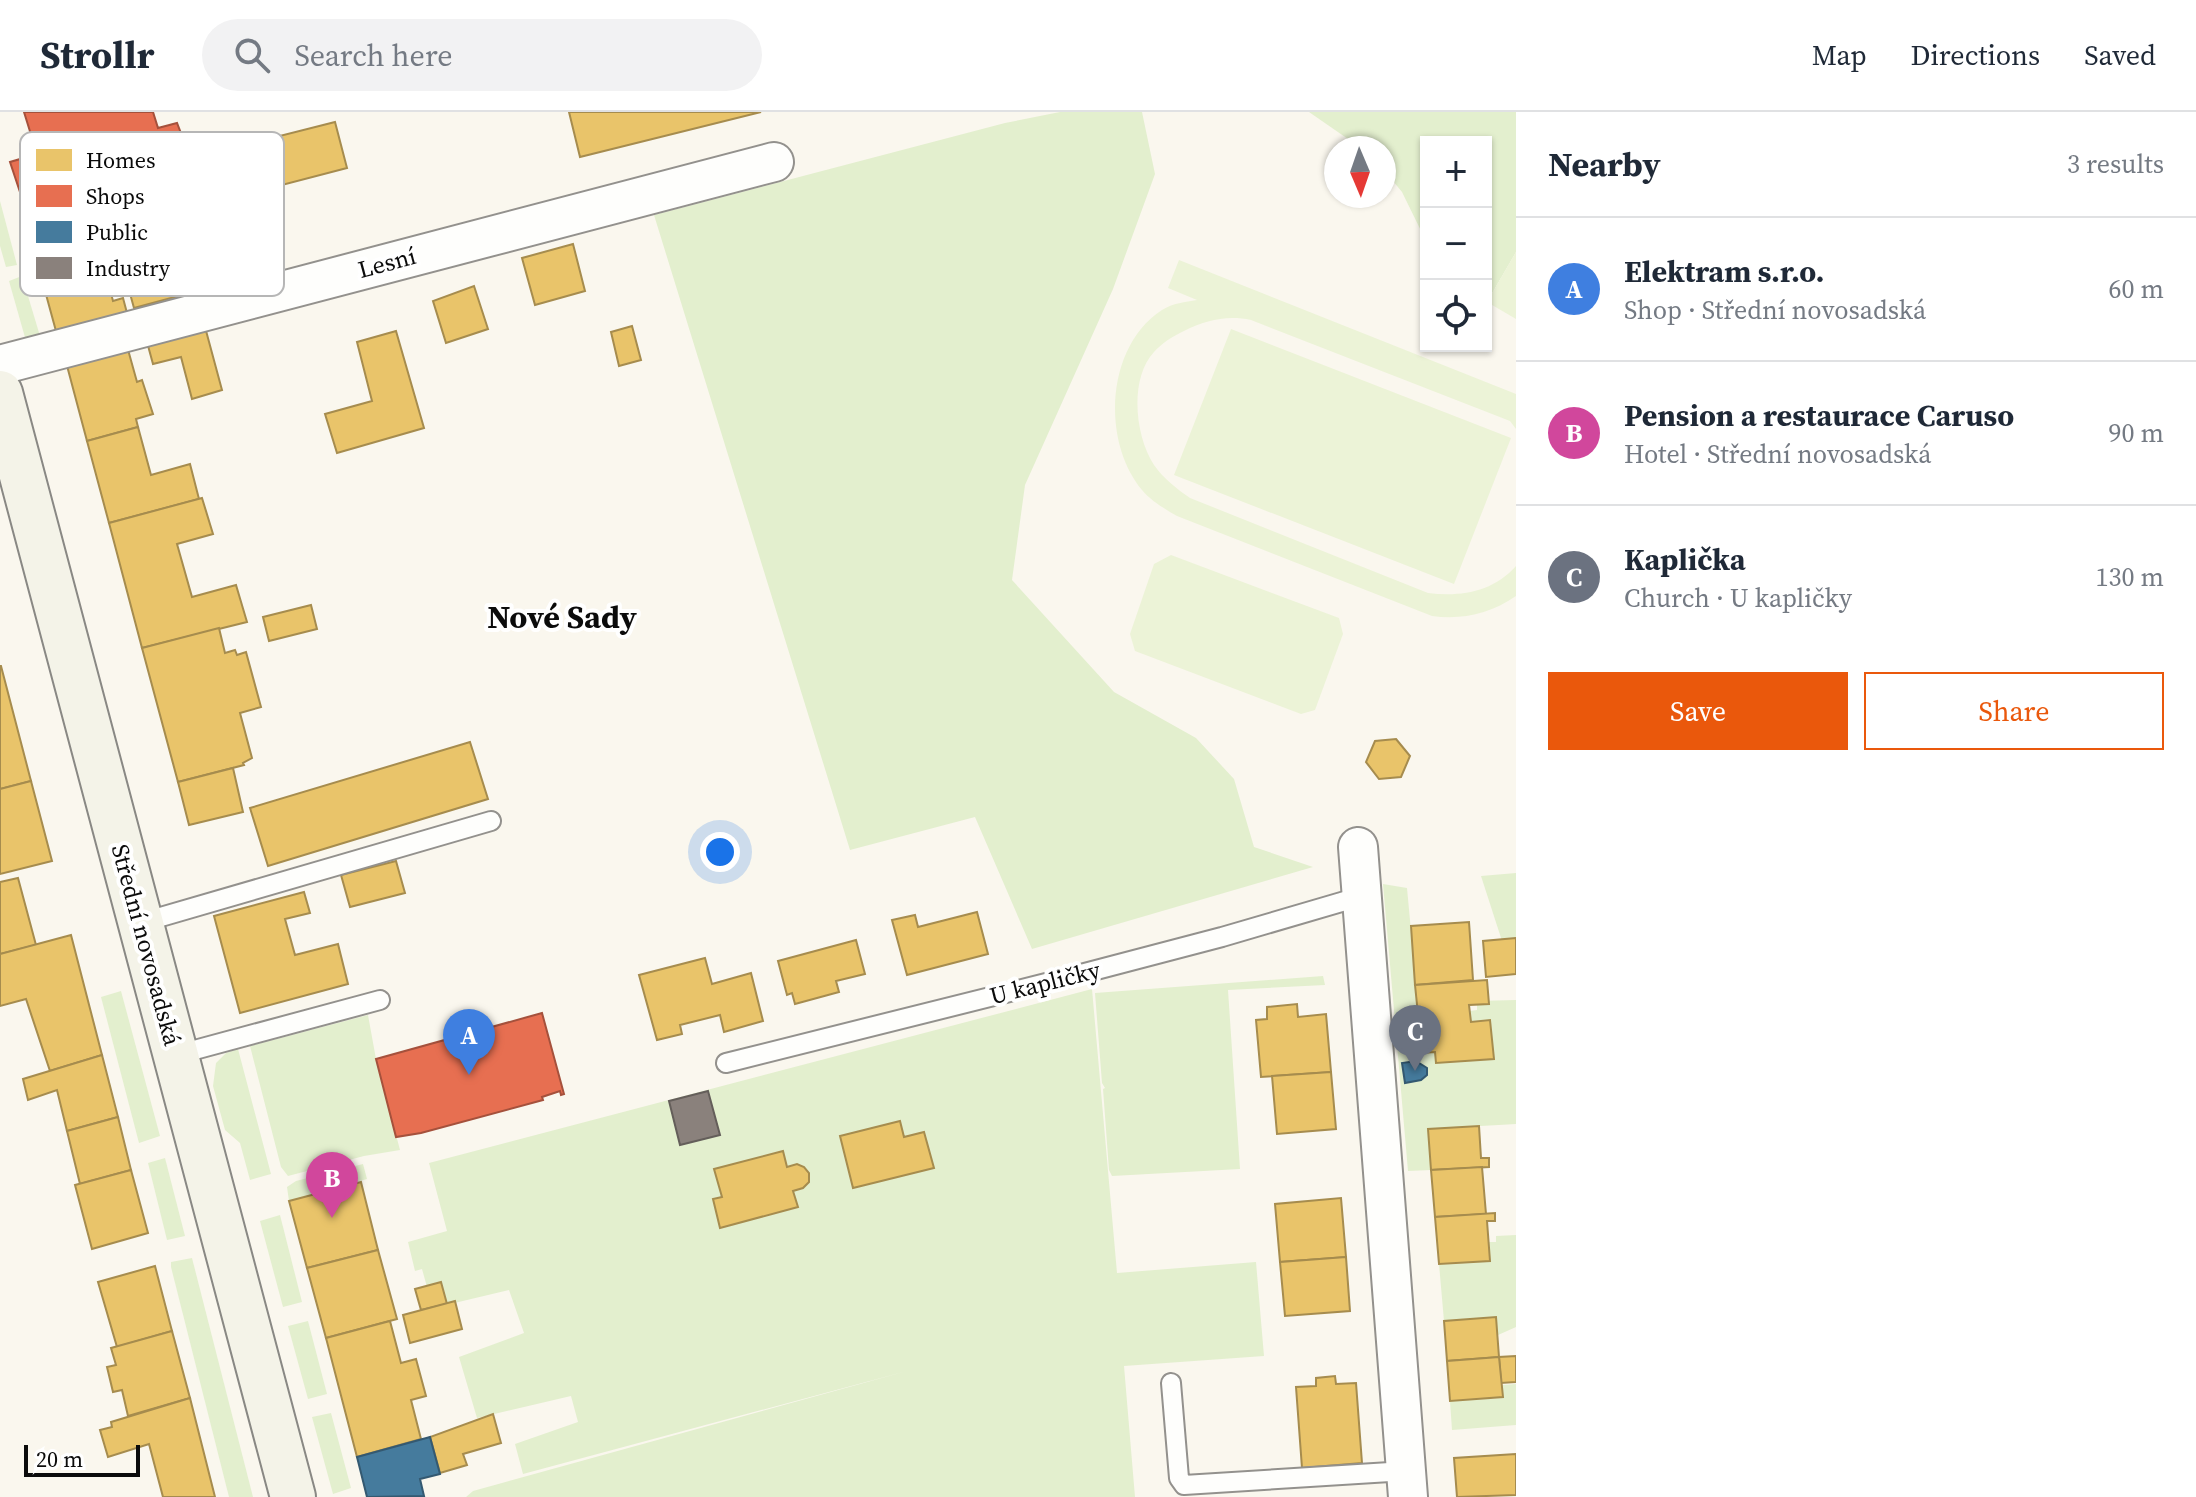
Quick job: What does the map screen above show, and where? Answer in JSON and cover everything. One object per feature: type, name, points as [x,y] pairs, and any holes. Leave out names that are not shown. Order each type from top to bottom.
[{"type":"main road","name":"Střední novosadská","points":[[0,393],[293,1497]]},
{"type":"street","name":"Lesní","points":[[284,291],[774,162]]},
{"type":"street","name":"Lesní","points":[[0,365],[263,296]]},
{"type":"street","points":[[1358,847],[1407,1484]]},
{"type":"lane","points":[[140,923],[491,821]]},
{"type":"lane","name":"U kapličky","points":[[726,1063],[1222,937],[1362,896]]},
{"type":"lane","points":[[176,1055],[380,1000]]},
{"type":"lane","points":[[1171,1383],[1179,1478],[1184,1485],[1407,1484]]},
{"type":"green space","points":[[1060,112],[1142,112],[1155,174],[1113,289],[1025,485],[1012,580],[1114,692],[1196,738],[1234,779],[1254,847],[1313,867],[1032,949],[975,817],[850,850],[654,215],[1005,123]]},
{"type":"green space","points":[[1309,112],[1516,112],[1516,252],[1492,293],[1492,136],[1420,136],[1420,229],[1396,185],[1396,136],[1344,136]]},
{"type":"green space","points":[[0,201],[17,265],[6,267],[0,246]]},
{"type":"green space","points":[[1516,252],[1516,319],[1492,305],[1492,293]]},
{"type":"green space","points":[[1179,260],[1516,394],[1516,429],[1510,421],[1251,320],[1234,318],[1209,321],[1164,343],[1146,363],[1141,377],[1138,408],[1142,439],[1154,465],[1166,479],[1190,498],[1428,593],[1476,591],[1497,582],[1516,566],[1516,596],[1476,614],[1432,616],[1177,516],[1146,494],[1129,470],[1120,446],[1116,395],[1120,370],[1129,346],[1143,326],[1166,308],[1197,300],[1168,288]]},
{"type":"green space","points":[[20,277],[20,296],[28,296],[40,336],[26,341],[9,281]]},
{"type":"green space","points":[[1231,329],[1511,438],[1454,584],[1174,475]]},
{"type":"green space","points":[[1171,555],[1339,618],[1343,634],[1315,710],[1301,714],[1135,651],[1130,634],[1154,564]]},
{"type":"green space","points":[[1516,873],[1516,941],[1502,941],[1481,876]]},
{"type":"green space","points":[[1383,884],[1407,888],[1420,1028],[1471,1024],[1470,1011],[1477,1010],[1477,1001],[1516,1000],[1516,1124],[1428,1129],[1431,1170],[1408,1171]]},
{"type":"green space","points":[[1323,976],[1325,985],[1228,990],[1240,1169],[1112,1176],[1109,1170],[1105,1088],[1102,1083],[1095,993]]},
{"type":"green space","points":[[1092,989],[1117,1273],[1256,1262],[1264,1356],[1124,1366],[1135,1497],[466,1497],[473,1491],[907,1371],[523,1474],[515,1444],[578,1422],[571,1396],[477,1418],[459,1357],[524,1333],[509,1290],[446,1305],[427,1287],[422,1269],[415,1271],[408,1242],[447,1231],[429,1163]]},
{"type":"green space","points":[[121,991],[160,1136],[139,1143],[101,997]]},
{"type":"green space","points":[[368,1015],[400,1150],[288,1176],[281,1167],[250,1046]]},
{"type":"green space","points":[[238,1049],[271,1174],[250,1180],[240,1143],[225,1130],[213,1086],[216,1063],[226,1053]]},
{"type":"green space","points":[[165,1158],[185,1236],[167,1240],[148,1163]]},
{"type":"green space","points":[[363,1164],[367,1179],[289,1201],[287,1187],[296,1181]]},
{"type":"green space","points":[[280,1215],[302,1302],[283,1307],[260,1221]]},
{"type":"green space","points":[[1516,1235],[1516,1327],[1498,1335],[1496,1317],[1444,1321],[1439,1264],[1490,1261],[1489,1242],[1496,1242],[1496,1236]]},
{"type":"green space","points":[[192,1258],[253,1497],[229,1497],[171,1267],[171,1262]]},
{"type":"green space","points":[[308,1321],[327,1394],[308,1399],[288,1326]]},
{"type":"green space","points":[[1516,1384],[1516,1425],[1452,1430],[1450,1401],[1502,1398],[1502,1385]]},
{"type":"green space","points":[[331,1413],[351,1488],[333,1494],[312,1417]]},
{"type":"building: Homes","points":[[569,112],[761,112],[580,157]]},
{"type":"building: Homes","points":[[335,122],[347,168],[284,184],[284,135]]},
{"type":"building: Homes","points":[[573,244],[585,291],[535,305],[522,258]]},
{"type":"building: Homes","points":[[474,286],[488,329],[446,343],[433,301]]},
{"type":"building: Homes","points":[[46,296],[112,296],[113,301],[123,298],[127,313],[56,331]]},
{"type":"building: Homes","points":[[131,296],[179,296],[134,308]]},
{"type":"building: Homes","points":[[632,326],[641,360],[619,366],[611,332]]},
{"type":"building: Homes","points":[[205,327],[222,390],[192,399],[181,357],[153,364],[147,342]]},
{"type":"building: Homes","points":[[396,331],[424,428],[337,453],[325,414],[372,401],[357,342]]},
{"type":"building: Homes","points":[[127,346],[137,382],[142,380],[153,414],[136,419],[138,427],[87,441],[66,362]]},
{"type":"building: Homes","points":[[138,427],[151,475],[190,464],[199,499],[109,523],[87,441]]},
{"type":"building: Homes","points":[[202,498],[213,534],[177,544],[192,597],[236,585],[247,622],[142,648],[109,523]]},
{"type":"building: Homes","points":[[311,605],[317,629],[269,641],[263,617]]},
{"type":"building: Homes","points":[[219,628],[225,653],[235,650],[237,655],[246,652],[261,707],[240,713],[252,758],[244,765],[178,782],[142,648]]},
{"type":"building: Homes","points":[[0,666],[31,781],[0,789]]},
{"type":"building: Homes","points":[[1396,739],[1410,756],[1401,777],[1379,779],[1366,762],[1375,741]]},
{"type":"building: Homes","points":[[470,742],[488,799],[268,866],[250,808]]},
{"type":"building: Homes","points":[[233,768],[243,812],[189,825],[178,782]]},
{"type":"building: Homes","points":[[31,781],[52,861],[0,874],[0,789]]},
{"type":"building: Homes","points":[[396,861],[405,893],[350,907],[341,875]]},
{"type":"building: Homes","points":[[18,878],[36,945],[0,954],[0,882]]},
{"type":"building: Homes","points":[[304,892],[310,913],[285,919],[295,955],[338,944],[348,984],[240,1013],[214,916]]},
{"type":"building: Homes","points":[[977,912],[988,954],[907,975],[892,920],[915,915],[918,927]]},
{"type":"building: Homes","points":[[1469,922],[1473,980],[1415,985],[1411,926]]},
{"type":"building: Homes","points":[[71,935],[102,1055],[50,1071],[26,999],[0,1006],[0,954]]},
{"type":"building: Homes","points":[[1516,938],[1516,974],[1486,977],[1483,941]]},
{"type":"building: Homes","points":[[856,940],[865,974],[836,981],[839,992],[795,1004],[792,993],[787,995],[778,961]]},
{"type":"building: Homes","points":[[705,958],[712,984],[751,973],[763,1021],[724,1032],[720,1015],[680,1025],[682,1034],[657,1040],[639,975]]},
{"type":"building: Homes","points":[[1487,980],[1489,1004],[1469,1005],[1471,1022],[1490,1020],[1494,1059],[1436,1063],[1435,1052],[1422,1053],[1415,985]]},
{"type":"building: Homes","points":[[1297,1004],[1298,1017],[1326,1014],[1331,1072],[1261,1077],[1256,1020],[1267,1019],[1267,1007]]},
{"type":"building: Homes","points":[[102,1055],[118,1117],[67,1131],[57,1090],[28,1100],[23,1079]]},
{"type":"building: Homes","points":[[1331,1072],[1336,1129],[1277,1134],[1272,1076]]},
{"type":"building: Homes","points":[[118,1117],[131,1170],[80,1184],[67,1131]]},
{"type":"building: Homes","points":[[900,1121],[904,1137],[924,1132],[934,1168],[853,1188],[840,1136]]},
{"type":"building: Homes","points":[[1479,1126],[1481,1158],[1489,1158],[1489,1167],[1431,1170],[1428,1129]]},
{"type":"building: Homes","points":[[783,1151],[787,1167],[797,1164],[809,1173],[809,1182],[793,1191],[798,1207],[720,1228],[713,1199],[722,1197],[714,1169]]},
{"type":"building: Homes","points":[[1482,1167],[1486,1214],[1435,1217],[1431,1170]]},
{"type":"building: Homes","points":[[131,1170],[148,1233],[92,1249],[75,1185]]},
{"type":"building: Homes","points":[[361,1182],[378,1250],[307,1268],[289,1201]]},
{"type":"building: Homes","points":[[1341,1198],[1346,1257],[1280,1262],[1275,1204]]},
{"type":"building: Homes","points":[[1495,1213],[1495,1221],[1487,1221],[1490,1261],[1439,1264],[1435,1217]]},
{"type":"building: Homes","points":[[378,1250],[397,1319],[326,1338],[307,1268]]},
{"type":"building: Homes","points":[[1346,1257],[1350,1311],[1285,1316],[1280,1262]]},
{"type":"building: Homes","points":[[155,1266],[172,1331],[117,1347],[98,1282]]},
{"type":"building: Homes","points":[[441,1282],[447,1304],[421,1310],[415,1289]]},
{"type":"building: Homes","points":[[455,1301],[462,1329],[410,1343],[403,1315]]},
{"type":"building: Homes","points":[[1496,1317],[1499,1357],[1447,1361],[1444,1321]]},
{"type":"building: Homes","points":[[390,1321],[401,1363],[416,1359],[426,1396],[411,1400],[421,1439],[357,1457],[326,1338]]},
{"type":"building: Homes","points":[[172,1331],[190,1398],[128,1416],[122,1390],[113,1392],[107,1367],[116,1365],[111,1348]]},
{"type":"building: Homes","points":[[1516,1356],[1516,1382],[1501,1383],[1499,1357]]},
{"type":"building: Homes","points":[[1499,1357],[1503,1397],[1450,1401],[1447,1361]]},
{"type":"building: Homes","points":[[1335,1376],[1336,1384],[1356,1383],[1362,1463],[1302,1468],[1296,1387],[1316,1386],[1316,1378]]},
{"type":"building: Homes","points":[[190,1398],[215,1497],[163,1497],[149,1444],[108,1457],[100,1430],[112,1427],[111,1422]]},
{"type":"building: Homes","points":[[493,1414],[501,1443],[463,1454],[467,1465],[440,1473],[430,1437]]},
{"type":"building: Homes","points":[[1516,1454],[1516,1495],[1457,1497],[1454,1458]]},
{"type":"building: Shops","points":[[24,112],[153,112],[158,128],[177,123],[180,132],[30,132]]},
{"type":"building: Shops","points":[[20,159],[20,192],[10,162]]},
{"type":"building: Shops","points":[[542,1013],[564,1094],[561,1095],[560,1091],[542,1097],[543,1100],[396,1137],[376,1059]]},
{"type":"building: Public","points":[[1416,1061],[1427,1068],[1427,1075],[1421,1080],[1405,1083],[1402,1063]]},
{"type":"building: Public","points":[[430,1437],[440,1474],[420,1479],[424,1496],[367,1497],[357,1457]]},
{"type":"building: Industry","points":[[708,1091],[720,1135],[680,1145],[669,1101]]},
{"type":"place","name":"Kaplička","points":[[1415,1071]]},
{"type":"place","name":"Elektram s.r.o.","points":[[469,1075]]},
{"type":"place","name":"Pension a restaurace Caruso","points":[[332,1218]]},
{"type":"district","name":"Nové Sady","points":[[562,617]]}]
